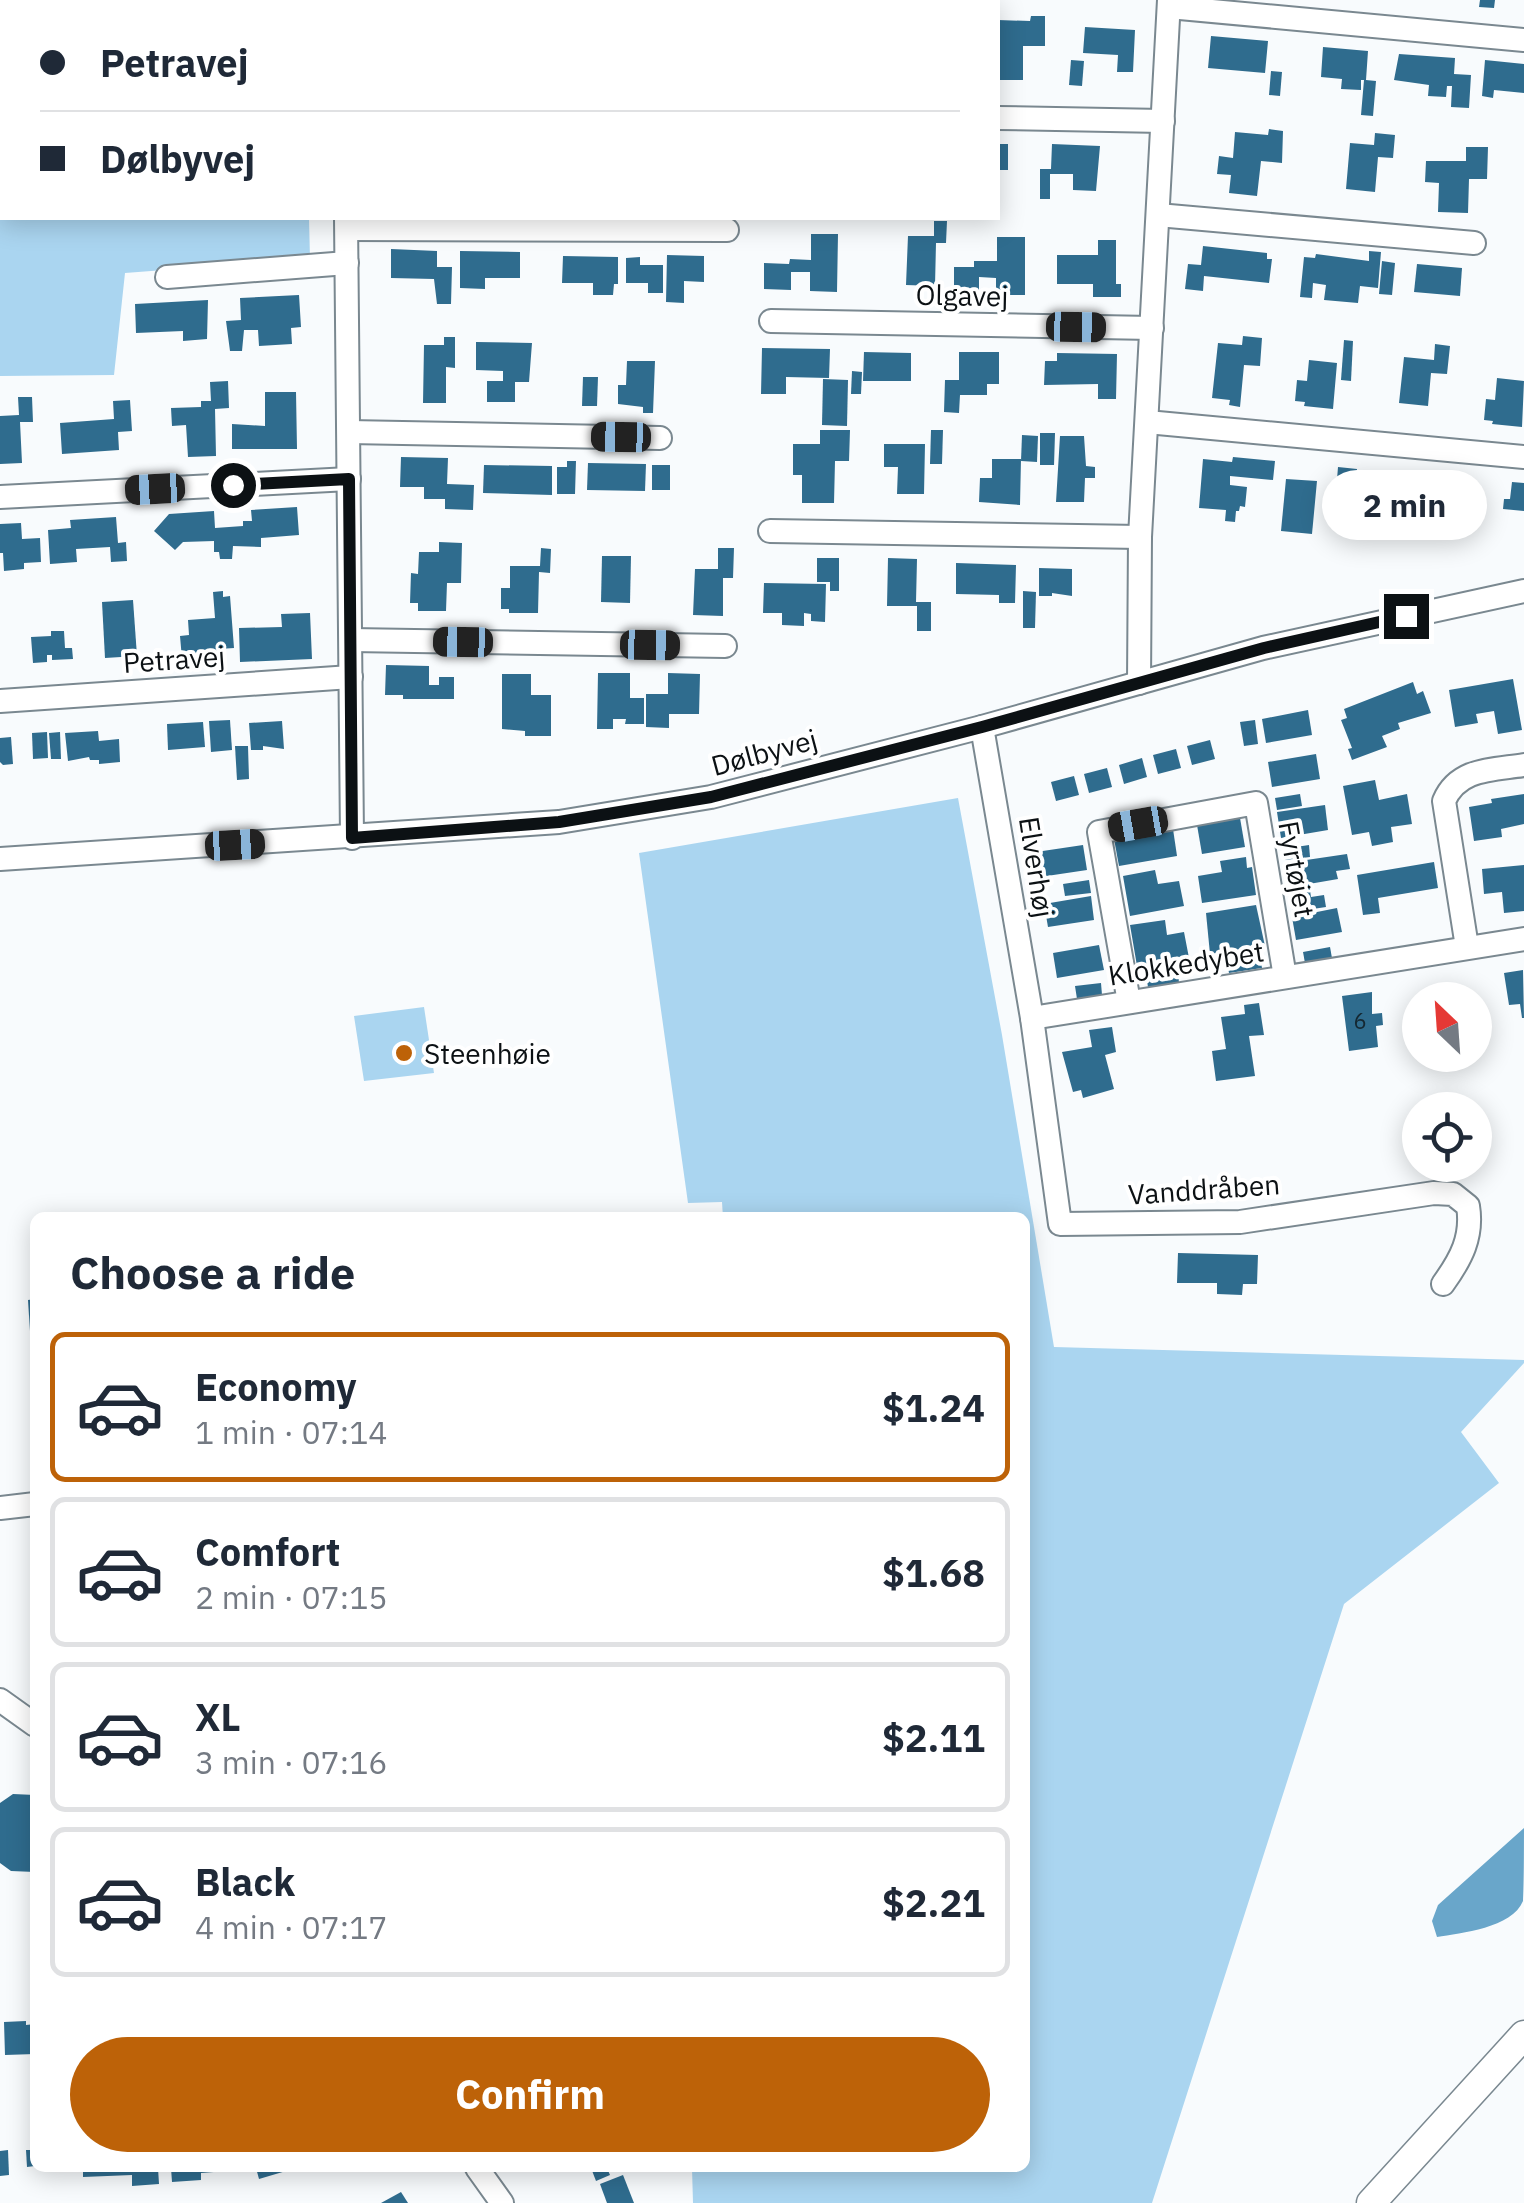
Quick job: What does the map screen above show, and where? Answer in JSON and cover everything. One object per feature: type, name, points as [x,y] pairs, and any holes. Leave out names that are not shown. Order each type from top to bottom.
[{"type":"main road","points":[[1371,2203],[1524,2035]]},
{"type":"street","points":[[1138,683],[1140,537],[1169,3],[1524,40]]},
{"type":"street","points":[[1000,118],[1163,121]]},
{"type":"street","points":[[1158,216],[1474,243]]},
{"type":"street","points":[[352,838],[346,223],[727,230]]},
{"type":"street","points":[[167,278],[347,263]]},
{"type":"street","name":"Olgavej","points":[[771,321],[1152,328]]},
{"type":"street","points":[[1146,422],[1524,457]]},
{"type":"street","points":[[349,432],[660,438]]},
{"type":"street","points":[[0,498],[349,479]]},
{"type":"street","points":[[770,530],[1140,537]]},
{"type":"street","name":"Dølbyvej","points":[[0,859],[559,822],[711,797],[1264,648],[1524,591]]},
{"type":"street","points":[[351,640],[726,646]]},
{"type":"street","name":"Petravej","points":[[0,700],[352,677]]},
{"type":"street","name":"Elverhøj","points":[[982,727],[1032,1018]]},
{"type":"street","points":[[1467,947],[1444,802],[1459,779],[1471,773],[1524,764]]},
{"type":"street","name":"Fyrtøjet","points":[[1129,1002],[1099,832],[1256,803],[1285,977]]},
{"type":"street","name":"Klokkedybet","points":[[1032,1018],[1524,939]]},
{"type":"street","name":"Vanddråben","points":[[1032,1018],[1060,1224],[1240,1222],[1434,1193],[1453,1194],[1468,1206],[1472,1228],[1458,1264],[1443,1284]]},
{"type":"street","points":[[0,1508],[30,1505]]},
{"type":"street","points":[[0,1700],[30,1722]]},
{"type":"street","points":[[480,2172],[502,2203]]},
{"type":"shaded area","points":[[0,220],[309,220],[310,259],[125,273],[114,375],[0,376]]},
{"type":"shaded area","points":[[958,798],[1054,1347],[1524,1360],[1461,1432],[1499,1483],[1344,1604],[1152,2203],[693,2203],[692,2172],[1030,2172],[1030,1212],[723,1212],[722,1202],[688,1203],[639,853]]},
{"type":"shaded area","points":[[424,1007],[434,1073],[364,1081],[354,1016]]},
{"type":"shaded area","points":[[1524,1828],[1523,1901],[1517,1910],[1485,1928],[1437,1937],[1432,1921],[1438,1905]]},
{"type":"building","points":[[1480,0],[1495,0],[1494,8],[1479,7]]},
{"type":"building","points":[[1031,16],[1045,16],[1045,46],[1023,46],[1023,80],[1000,80],[1000,20],[1030,21]]},
{"type":"building","points":[[1085,27],[1135,30],[1133,72],[1117,72],[1118,55],[1083,53]]},
{"type":"building","points":[[1211,36],[1268,41],[1265,73],[1208,68]]},
{"type":"building","points":[[1323,47],[1368,51],[1366,80],[1376,81],[1373,116],[1361,115],[1364,80],[1361,90],[1341,89],[1342,79],[1321,77]]},
{"type":"building","points":[[1399,54],[1455,58],[1454,74],[1471,75],[1469,108],[1451,107],[1452,86],[1447,86],[1446,97],[1428,96],[1429,85],[1394,80]]},
{"type":"building","points":[[1071,60],[1084,61],[1082,86],[1069,85]]},
{"type":"building","points":[[1485,60],[1524,64],[1524,93],[1494,90],[1493,98],[1482,96]]},
{"type":"building","points":[[1271,71],[1282,72],[1280,96],[1269,95]]},
{"type":"building","points":[[1269,129],[1283,131],[1282,163],[1261,161],[1257,196],[1229,193],[1231,175],[1217,174],[1219,156],[1233,158],[1235,132],[1268,135]]},
{"type":"building","points":[[1375,133],[1395,135],[1393,158],[1378,157],[1375,192],[1346,189],[1350,143],[1374,145]]},
{"type":"building","points":[[1000,144],[1008,144],[1008,170],[1000,170]]},
{"type":"building","points":[[1052,144],[1100,146],[1096,191],[1073,190],[1073,174],[1050,174],[1050,199],[1040,199],[1040,169],[1051,169]]},
{"type":"building","points":[[1466,147],[1488,147],[1487,179],[1469,179],[1468,213],[1438,212],[1439,183],[1425,182],[1426,161],[1466,161]]},
{"type":"building","points":[[934,221],[947,221],[946,243],[936,243],[935,286],[906,285],[908,236],[934,236]]},
{"type":"building","points":[[811,234],[838,234],[837,292],[810,291],[810,272],[791,272],[791,290],[764,289],[764,263],[811,260]]},
{"type":"building","points":[[997,237],[1025,237],[1025,295],[996,295],[996,278],[979,277],[979,294],[954,294],[954,267],[974,267],[974,261],[997,261]]},
{"type":"building","points":[[1098,240],[1116,240],[1116,284],[1121,284],[1121,297],[1093,297],[1093,284],[1057,284],[1057,255],[1098,255]]},
{"type":"building","points":[[1203,246],[1267,253],[1267,259],[1272,259],[1269,283],[1204,276],[1203,291],[1185,289],[1188,264],[1201,265]]},
{"type":"building","points":[[391,249],[437,251],[437,267],[452,267],[451,304],[437,304],[434,279],[391,278]]},
{"type":"building","points":[[460,251],[520,252],[520,278],[485,278],[485,289],[460,288]]},
{"type":"building","points":[[1369,251],[1381,252],[1378,288],[1360,286],[1358,303],[1324,300],[1326,285],[1313,283],[1312,298],[1300,297],[1304,257],[1315,258],[1316,254],[1369,261]]},
{"type":"building","points":[[667,255],[704,256],[704,282],[684,281],[684,303],[666,302]]},
{"type":"building","points":[[563,256],[618,257],[618,284],[614,284],[613,295],[593,295],[593,283],[562,283]]},
{"type":"building","points":[[640,257],[640,265],[663,265],[663,293],[648,293],[648,283],[626,283],[626,258]]},
{"type":"building","points":[[1382,261],[1395,263],[1392,295],[1379,294]]},
{"type":"building","points":[[1417,264],[1462,268],[1460,296],[1414,292]]},
{"type":"building","points":[[299,295],[301,327],[291,328],[292,344],[259,346],[258,330],[244,330],[242,351],[230,351],[226,321],[241,320],[240,298]]},
{"type":"building","points":[[208,300],[207,339],[183,341],[183,331],[136,333],[135,304]]},
{"type":"building","points":[[1243,336],[1262,338],[1260,366],[1244,365],[1240,407],[1229,405],[1230,400],[1212,398],[1218,343],[1242,345]]},
{"type":"building","points":[[444,337],[455,337],[455,368],[446,367],[446,403],[423,403],[424,345],[444,345]]},
{"type":"building","points":[[1344,340],[1353,341],[1351,381],[1341,380]]},
{"type":"building","points":[[476,342],[532,343],[529,382],[515,382],[515,402],[487,402],[487,381],[503,381],[503,371],[476,370]]},
{"type":"building","points":[[1435,344],[1450,346],[1447,374],[1431,373],[1428,406],[1399,403],[1404,357],[1434,360]]},
{"type":"building","points":[[762,348],[830,349],[829,378],[786,377],[786,394],[761,394]]},
{"type":"building","points":[[864,352],[911,353],[911,381],[863,381]]},
{"type":"building","points":[[959,352],[999,352],[999,384],[987,384],[987,395],[960,395],[959,413],[944,412],[945,380],[959,380]]},
{"type":"building","points":[[1057,353],[1117,354],[1116,399],[1098,399],[1098,384],[1044,385],[1045,361],[1057,361]]},
{"type":"building","points":[[1309,360],[1337,363],[1333,409],[1304,406],[1305,402],[1295,401],[1297,380],[1307,381]]},
{"type":"building","points":[[627,361],[655,361],[653,413],[643,413],[643,407],[618,404],[618,385],[626,385]]},
{"type":"building","points":[[852,371],[862,372],[861,394],[851,394]]},
{"type":"building","points":[[583,377],[598,377],[597,406],[582,406]]},
{"type":"building","points":[[1497,378],[1524,381],[1522,427],[1484,420],[1486,399],[1495,400]]},
{"type":"building","points":[[823,379],[848,380],[847,426],[822,425]]},
{"type":"building","points":[[228,381],[229,408],[215,409],[216,456],[188,457],[186,425],[172,426],[171,408],[201,407],[201,401],[211,401],[210,382]]},
{"type":"building","points":[[265,392],[296,392],[297,449],[232,449],[232,424],[265,426]]},
{"type":"building","points":[[18,397],[32,397],[33,422],[20,422],[22,463],[0,464],[0,416],[19,415]]},
{"type":"building","points":[[130,400],[132,431],[118,432],[119,450],[62,454],[60,423],[114,419],[113,401]]},
{"type":"building","points":[[820,430],[850,430],[849,461],[835,461],[834,503],[802,503],[802,475],[793,475],[793,444],[820,444]]},
{"type":"building","points":[[931,430],[943,430],[942,464],[930,464]]},
{"type":"building","points":[[1040,433],[1055,433],[1054,465],[1040,465]]},
{"type":"building","points":[[1022,435],[1038,436],[1037,462],[1021,461]]},
{"type":"building","points":[[1060,436],[1084,436],[1086,466],[1095,467],[1095,478],[1085,478],[1084,502],[1056,502]]},
{"type":"building","points":[[884,444],[925,444],[924,494],[897,494],[898,467],[884,467]]},
{"type":"building","points":[[401,457],[448,458],[447,484],[474,485],[473,510],[445,509],[445,499],[424,499],[424,487],[400,487]]},
{"type":"building","points":[[1233,457],[1275,461],[1273,480],[1230,476],[1230,485],[1247,487],[1245,507],[1236,511],[1235,522],[1225,521],[1226,510],[1199,508],[1203,459],[1232,462]]},
{"type":"building","points":[[992,459],[1021,459],[1020,505],[979,502],[980,478],[992,478]]},
{"type":"building","points":[[567,461],[576,461],[575,494],[557,494],[557,467],[567,467]]},
{"type":"building","points":[[588,463],[646,464],[645,491],[587,490]]},
{"type":"building","points":[[484,465],[552,466],[552,495],[483,493]]},
{"type":"building","points":[[652,465],[670,465],[670,490],[652,490]]},
{"type":"building","points":[[1338,467],[1357,469],[1356,480],[1369,482],[1368,495],[1336,492]]},
{"type":"building","points":[[1436,474],[1474,479],[1473,490],[1465,490],[1462,521],[1433,518]]},
{"type":"building","points":[[1286,479],[1317,481],[1312,534],[1281,531]]},
{"type":"building","points":[[1380,480],[1412,483],[1408,530],[1376,527]]},
{"type":"building","points":[[1512,482],[1524,483],[1524,511],[1503,509],[1504,499],[1510,499]]},
{"type":"building","points":[[297,507],[299,535],[261,538],[261,547],[233,546],[232,559],[220,559],[219,552],[214,552],[214,541],[183,542],[175,550],[154,531],[169,514],[214,511],[215,528],[243,526],[243,521],[252,521],[251,510]]},
{"type":"building","points":[[116,517],[118,543],[126,542],[127,561],[111,562],[110,547],[76,549],[77,562],[50,564],[48,530],[71,528],[70,520]]},
{"type":"building","points":[[21,523],[22,539],[40,538],[41,562],[24,563],[24,569],[4,571],[0,524]]},
{"type":"building","points":[[439,542],[462,543],[461,583],[447,583],[446,611],[418,611],[418,603],[410,603],[411,573],[418,574],[419,552],[439,552]]},
{"type":"building","points":[[541,548],[551,549],[550,573],[539,572],[538,613],[509,613],[509,609],[501,609],[501,588],[510,588],[510,566],[540,566]]},
{"type":"building","points":[[718,548],[734,548],[733,578],[723,578],[723,616],[693,615],[695,569],[718,569]]},
{"type":"building","points":[[602,556],[631,556],[630,603],[601,602]]},
{"type":"building","points":[[817,558],[839,558],[839,591],[830,591],[830,582],[817,582]]},
{"type":"building","points":[[888,558],[917,559],[916,602],[931,602],[931,631],[917,631],[917,606],[887,606]]},
{"type":"building","points":[[956,563],[1016,565],[1015,603],[999,603],[999,595],[956,594]]},
{"type":"building","points":[[1039,568],[1072,569],[1072,596],[1039,596]]},
{"type":"building","points":[[764,583],[826,584],[825,622],[811,621],[811,614],[804,613],[804,626],[782,625],[782,613],[763,613]]},
{"type":"building","points":[[223,591],[223,597],[230,596],[234,648],[219,649],[220,664],[191,666],[191,659],[182,659],[180,636],[189,635],[188,620],[215,618],[213,592]]},
{"type":"building","points":[[1023,591],[1036,592],[1035,628],[1023,628]]},
{"type":"building","points":[[133,600],[137,656],[105,658],[102,602]]},
{"type":"building","points":[[310,613],[312,659],[240,662],[239,628],[282,627],[281,614]]},
{"type":"building","points":[[51,631],[64,631],[65,648],[72,648],[73,659],[52,660],[52,655],[47,655],[47,662],[33,663],[31,637],[51,636]]},
{"type":"building","points":[[386,665],[429,666],[429,685],[439,685],[439,677],[454,677],[454,699],[385,695]]},
{"type":"building","points":[[598,673],[630,673],[630,698],[644,698],[644,724],[625,724],[626,719],[613,719],[613,729],[597,729]]},
{"type":"building","points":[[668,673],[700,674],[699,714],[669,714],[669,728],[646,727],[646,694],[668,694]]},
{"type":"building","points":[[502,674],[531,674],[531,695],[551,695],[551,736],[525,736],[525,731],[502,729]]},
{"type":"building","points":[[1513,679],[1522,730],[1498,734],[1494,711],[1476,714],[1478,723],[1455,727],[1449,690]]},
{"type":"building","points":[[1413,682],[1417,694],[1423,691],[1431,713],[1398,723],[1400,729],[1382,736],[1387,747],[1352,760],[1348,749],[1352,748],[1341,720],[1347,718],[1344,709]]},
{"type":"building","points":[[1308,710],[1312,735],[1266,743],[1262,719]]},
{"type":"building","points":[[230,720],[232,750],[211,752],[209,721]]},
{"type":"building","points":[[1255,720],[1258,744],[1244,746],[1240,722]]},
{"type":"building","points":[[282,721],[284,749],[263,746],[263,750],[251,750],[249,723]]},
{"type":"building","points":[[203,722],[205,747],[168,750],[167,724]]},
{"type":"building","points":[[98,731],[99,741],[119,739],[120,762],[99,764],[99,760],[89,757],[68,761],[65,733]]},
{"type":"building","points":[[47,732],[48,758],[33,759],[32,733]]},
{"type":"building","points":[[60,732],[61,759],[51,759],[49,733]]},
{"type":"building","points":[[11,737],[13,764],[3,765],[0,738]]},
{"type":"building","points":[[1210,740],[1215,759],[1192,765],[1187,746]]},
{"type":"building","points":[[235,746],[248,746],[249,779],[237,780]]},
{"type":"building","points":[[1176,749],[1181,768],[1158,774],[1153,755]]},
{"type":"building","points":[[1316,754],[1320,779],[1272,787],[1268,762]]},
{"type":"building","points":[[1142,758],[1147,777],[1124,784],[1119,765]]},
{"type":"building","points":[[1107,768],[1112,787],[1089,793],[1084,774]]},
{"type":"building","points":[[1074,776],[1079,795],[1056,801],[1051,782]]},
{"type":"building","points":[[1375,780],[1379,800],[1407,794],[1412,824],[1391,827],[1393,842],[1372,846],[1369,832],[1352,835],[1343,786]]},
{"type":"building","points":[[1300,794],[1302,806],[1277,810],[1275,798]]},
{"type":"building","points":[[1524,794],[1524,824],[1501,829],[1502,837],[1474,841],[1469,807]]},
{"type":"building","points":[[1325,805],[1328,830],[1281,838],[1277,812]]},
{"type":"building","points":[[1240,818],[1245,847],[1202,854],[1197,825]]},
{"type":"building","points":[[1173,829],[1177,856],[1119,866],[1114,839]]},
{"type":"building","points":[[1083,845],[1087,870],[1040,877],[1036,852]]},
{"type":"building","points":[[1309,845],[1310,857],[1285,860],[1283,849]]},
{"type":"building","points":[[1347,854],[1350,869],[1336,871],[1338,879],[1309,884],[1311,897],[1324,895],[1326,907],[1293,912],[1286,863]]},
{"type":"building","points":[[1246,857],[1247,868],[1252,867],[1256,895],[1202,903],[1198,876],[1222,872],[1220,861]]},
{"type":"building","points":[[1434,862],[1438,888],[1378,898],[1380,913],[1363,915],[1357,875]]},
{"type":"building","points":[[1524,865],[1524,911],[1504,913],[1502,892],[1484,894],[1482,869]]},
{"type":"building","points":[[1155,870],[1158,884],[1179,881],[1184,906],[1130,916],[1123,876]]},
{"type":"building","points":[[1089,880],[1091,893],[1065,896],[1063,884]]},
{"type":"building","points":[[1091,896],[1094,920],[1048,927],[1044,904]]},
{"type":"building","points":[[1256,905],[1265,946],[1210,954],[1206,913]]},
{"type":"building","points":[[1337,908],[1342,932],[1296,940],[1292,917]]},
{"type":"building","points":[[1165,920],[1167,935],[1184,932],[1189,958],[1137,966],[1130,925]]},
{"type":"building","points":[[1099,945],[1104,970],[1057,978],[1053,953]]},
{"type":"building","points":[[1330,947],[1332,958],[1305,963],[1303,952]]},
{"type":"building","points":[[1260,957],[1262,968],[1229,973],[1227,962]]},
{"type":"building","points":[[1177,970],[1179,982],[1148,987],[1146,975]]},
{"type":"building","points":[[1523,970],[1522,1018],[1520,1004],[1509,1005],[1504,973]]},
{"type":"building","points":[[1101,983],[1102,995],[1077,999],[1075,986]]},
{"type":"building","points":[[1372,992],[1372,1014],[1382,1013],[1383,1025],[1376,1026],[1378,1047],[1349,1051],[1342,996]]},
{"type":"building","points":[[1259,1003],[1264,1035],[1249,1036],[1255,1076],[1216,1081],[1212,1051],[1226,1049],[1221,1017],[1245,1014],[1244,1005]]},
{"type":"building","points":[[1112,1027],[1116,1052],[1105,1055],[1114,1089],[1083,1098],[1081,1090],[1073,1092],[1062,1052],[1092,1047],[1089,1030]]},
{"type":"building","points":[[1178,1253],[1258,1255],[1257,1284],[1243,1284],[1242,1295],[1217,1294],[1217,1283],[1177,1283]]},
{"type":"building","points":[[13,1794],[30,1795],[30,1872],[11,1871],[0,1863],[0,1803]]},
{"type":"building","points":[[26,2021],[30,2025],[30,2054],[5,2055],[4,2022]]},
{"type":"building","points":[[8,2150],[9,2175],[0,2176],[0,2151]]},
{"type":"building","points":[[83,2172],[158,2172],[159,2184],[132,2186],[132,2175],[83,2177]]},
{"type":"building","points":[[171,2172],[214,2172],[201,2173],[201,2180],[172,2182]]},
{"type":"building","points":[[257,2172],[283,2172],[259,2179]]},
{"type":"building","points":[[593,2172],[609,2172],[610,2175],[596,2181]]},
{"type":"building","points":[[623,2175],[634,2203],[607,2203],[600,2184]]},
{"type":"building","points":[[401,2192],[408,2203],[381,2203]]},
{"type":"place","name":"Steenhøie","points":[[404,1053]]},
{"type":"route","points":[[233,485],[349,479],[352,838],[559,822],[711,797],[1264,648],[1406,616]]}]
